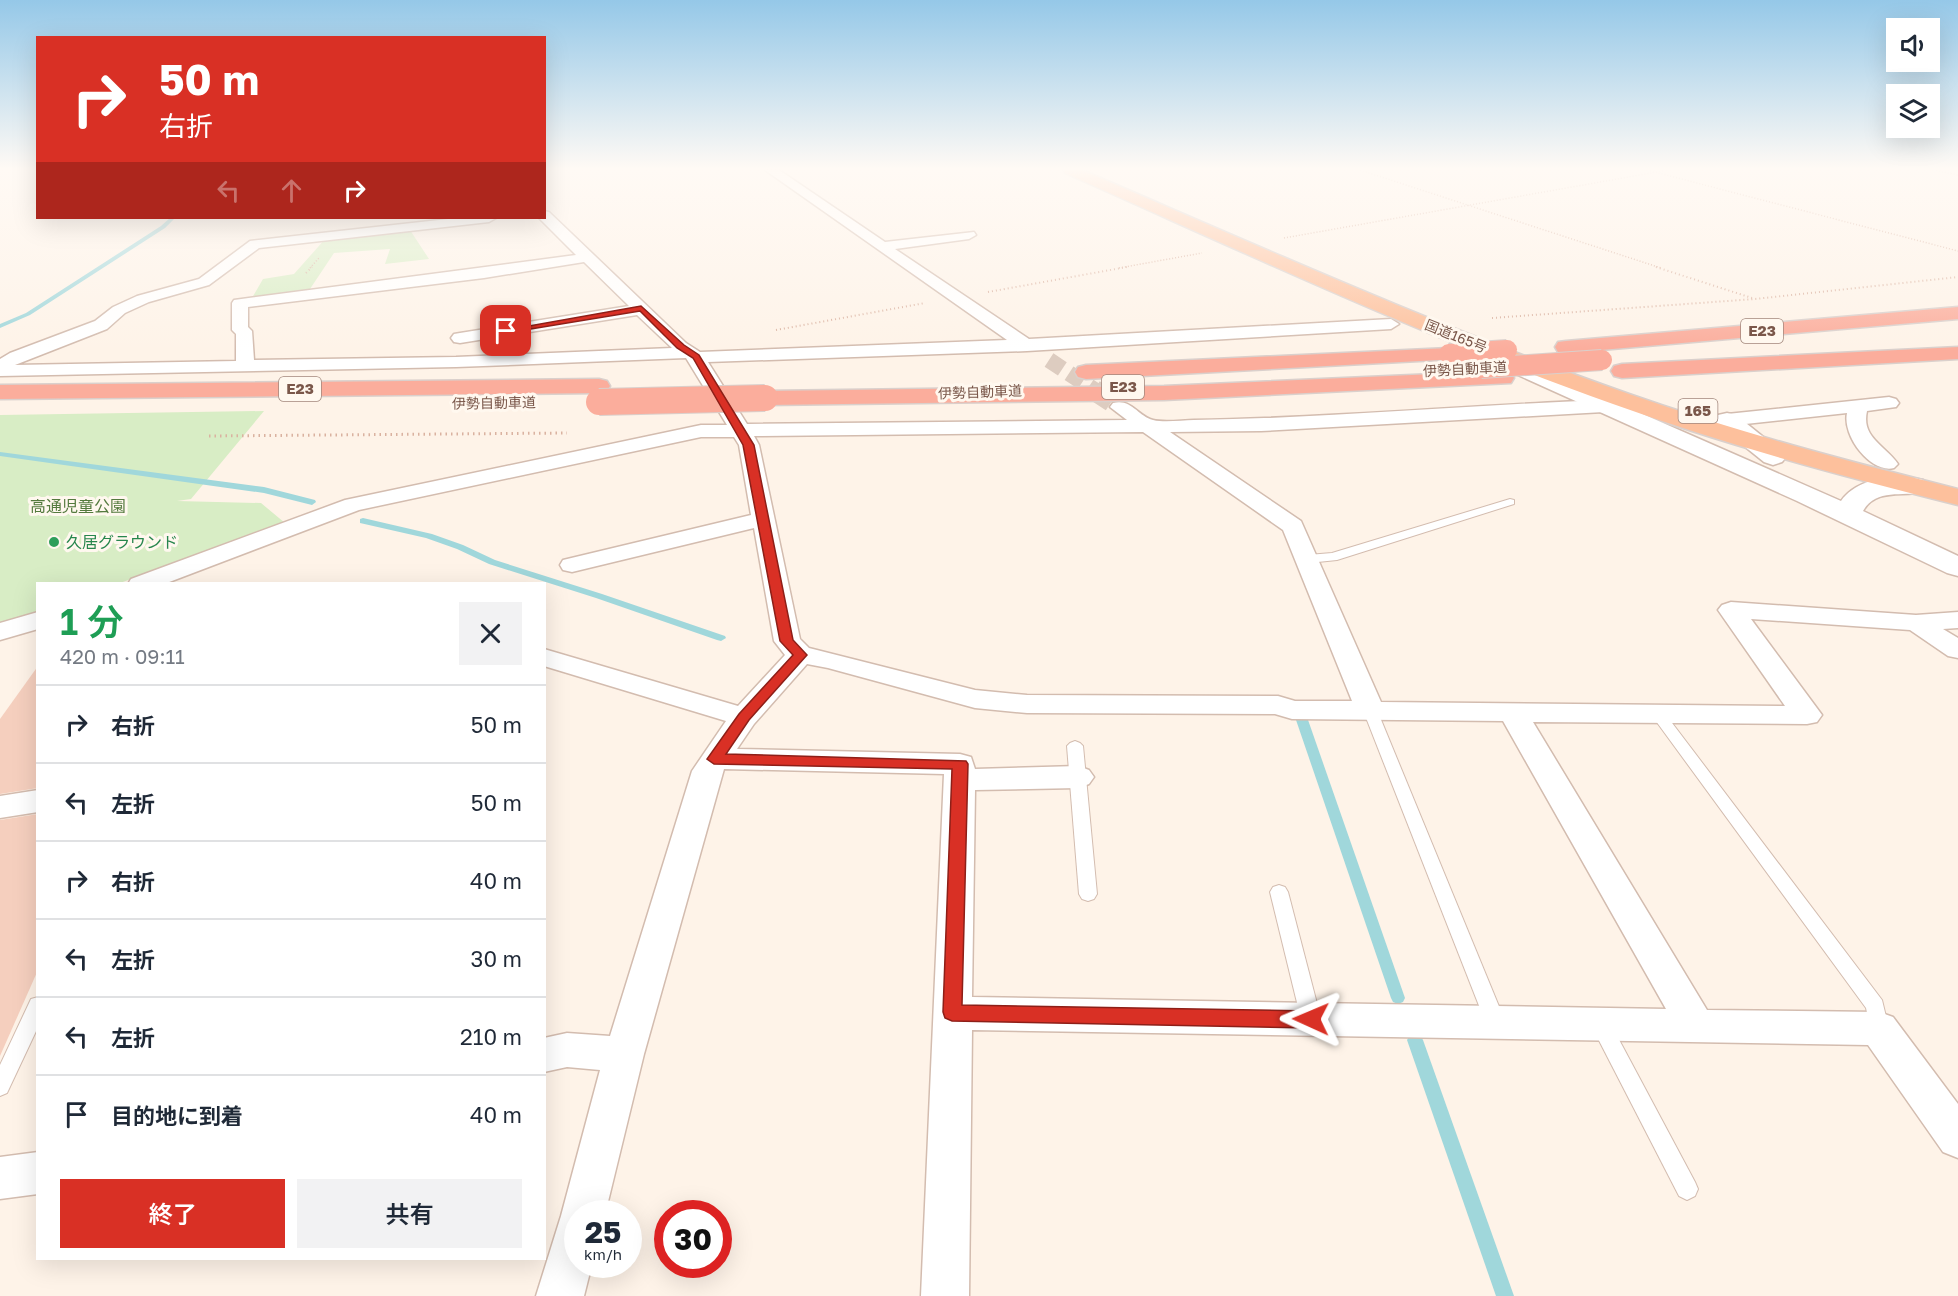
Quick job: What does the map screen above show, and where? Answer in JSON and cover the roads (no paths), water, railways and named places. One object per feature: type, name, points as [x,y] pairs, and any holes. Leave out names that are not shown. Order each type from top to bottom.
[{"type":"highway","name":"国道165号","points":[[1210,230],[1437,329],[1621,399],[1958,497]]},
{"type":"highway","name":"国道165号","points":[[1233,230],[1445,319],[1735,431],[1887,464],[1958,483]]},
{"type":"highway","points":[[1871,322],[1958,308]]},
{"type":"highway","name":"伊勢自動車道","points":[[761,390],[1056,368],[1449,354],[1566,347],[1958,313]]},
{"type":"highway","name":"伊勢自動車道","points":[[0,412],[761,390],[1046,390],[1602,360],[1958,329]]},
{"type":"highway","points":[[761,390],[1164,393],[1503,378],[1958,353]]},
{"type":"highway","name":"伊勢自動車道","points":[[0,392],[599,394]]},
{"type":"street","points":[[0,369],[16,357],[101,326],[119,310],[143,298],[204,282],[255,244],[377,230]]},
{"type":"street","points":[[561,230],[680,346],[693,355],[749,445],[787,641],[800,655],[830,660],[975,699],[1027,704],[1278,705],[1292,710],[1807,715],[1731,610],[1916,623],[1958,620]]},
{"type":"street","points":[[861,230],[1056,368]]},
{"type":"street","points":[[884,246],[969,235]]},
{"type":"street","points":[[245,366],[244,331],[240,330],[240,303],[484,273],[589,257]]},
{"type":"street","points":[[460,338],[641,309]]},
{"type":"street","points":[[0,369],[456,362],[693,355],[1024,344],[1313,331],[1391,324]]},
{"type":"street","points":[[1437,329],[1958,565]]},
{"type":"street","points":[[1735,431],[1889,403]]},
{"type":"street","points":[[145,582],[353,506],[701,431],[1261,425],[1604,406]]},
{"type":"street","points":[[1120,407],[1293,526],[1370,710]]},
{"type":"street","points":[[1858,407],[1853,420],[1854,429],[1887,464]]},
{"type":"street","points":[[1735,431],[1730,445],[1745,460],[1807,495]]},
{"type":"street","points":[[1735,431],[1802,481],[1850,510],[1958,565]]},
{"type":"street","points":[[613,433],[676,436]]},
{"type":"street","points":[[1850,510],[1853,502],[1863,492],[1877,487],[1914,486]]},
{"type":"street","points":[[572,565],[763,519]]},
{"type":"street","points":[[0,632],[36,621]]},
{"type":"street","points":[[1916,623],[1958,650]]},
{"type":"street","points":[[586,1200],[624,1054],[707,771],[744,717],[800,655]]},
{"type":"street","points":[[546,658],[744,717]]},
{"type":"street","points":[[1513,713],[1696,1025]]},
{"type":"street","points":[[714,759],[960,764],[945,1296]]},
{"type":"street","points":[[960,780],[1078,777]]},
{"type":"street","points":[[0,807],[36,799]]},
{"type":"street","points":[[952,1012],[1879,1029],[1958,1138]]},
{"type":"street","points":[[546,1055],[567,1050],[624,1054]]},
{"type":"street","points":[[0,1178],[36,1173]]},
{"type":"street","points":[[560,1296],[565,1278]]},
{"type":"lane","points":[[1308,559],[1333,557],[1510,502]]},
{"type":"lane","points":[[1370,710],[1496,1021]]},
{"type":"lane","points":[[1658,714],[1875,1006],[1879,1029]]},
{"type":"lane","points":[[1075,746],[1088,894]]},
{"type":"lane","points":[[1278,892],[1311,1019]]},
{"type":"lane","points":[[0,1087],[36,1009]]},
{"type":"lane","points":[[1600,1023],[1687,1189]]},
{"type":"waterway","points":[[0,326],[28,314],[158,230]]},
{"type":"waterway","points":[[0,454],[264,490],[312,502]]},
{"type":"waterway","points":[[363,521],[429,536],[492,562],[721,638]]},
{"type":"waterway","points":[[1301,717],[1398,998]]},
{"type":"waterway","points":[[1415,1040],[1505,1296]]},
{"type":"tunnel","points":[[1049,360],[1096,391]]},
{"type":"tunnel","points":[[1094,390],[1120,407]]},
{"type":"place","name":"久居グラウンド","points":[[54,542]]},
{"type":"park label","name":"高通児童公園","points":[[78,506]]}]
